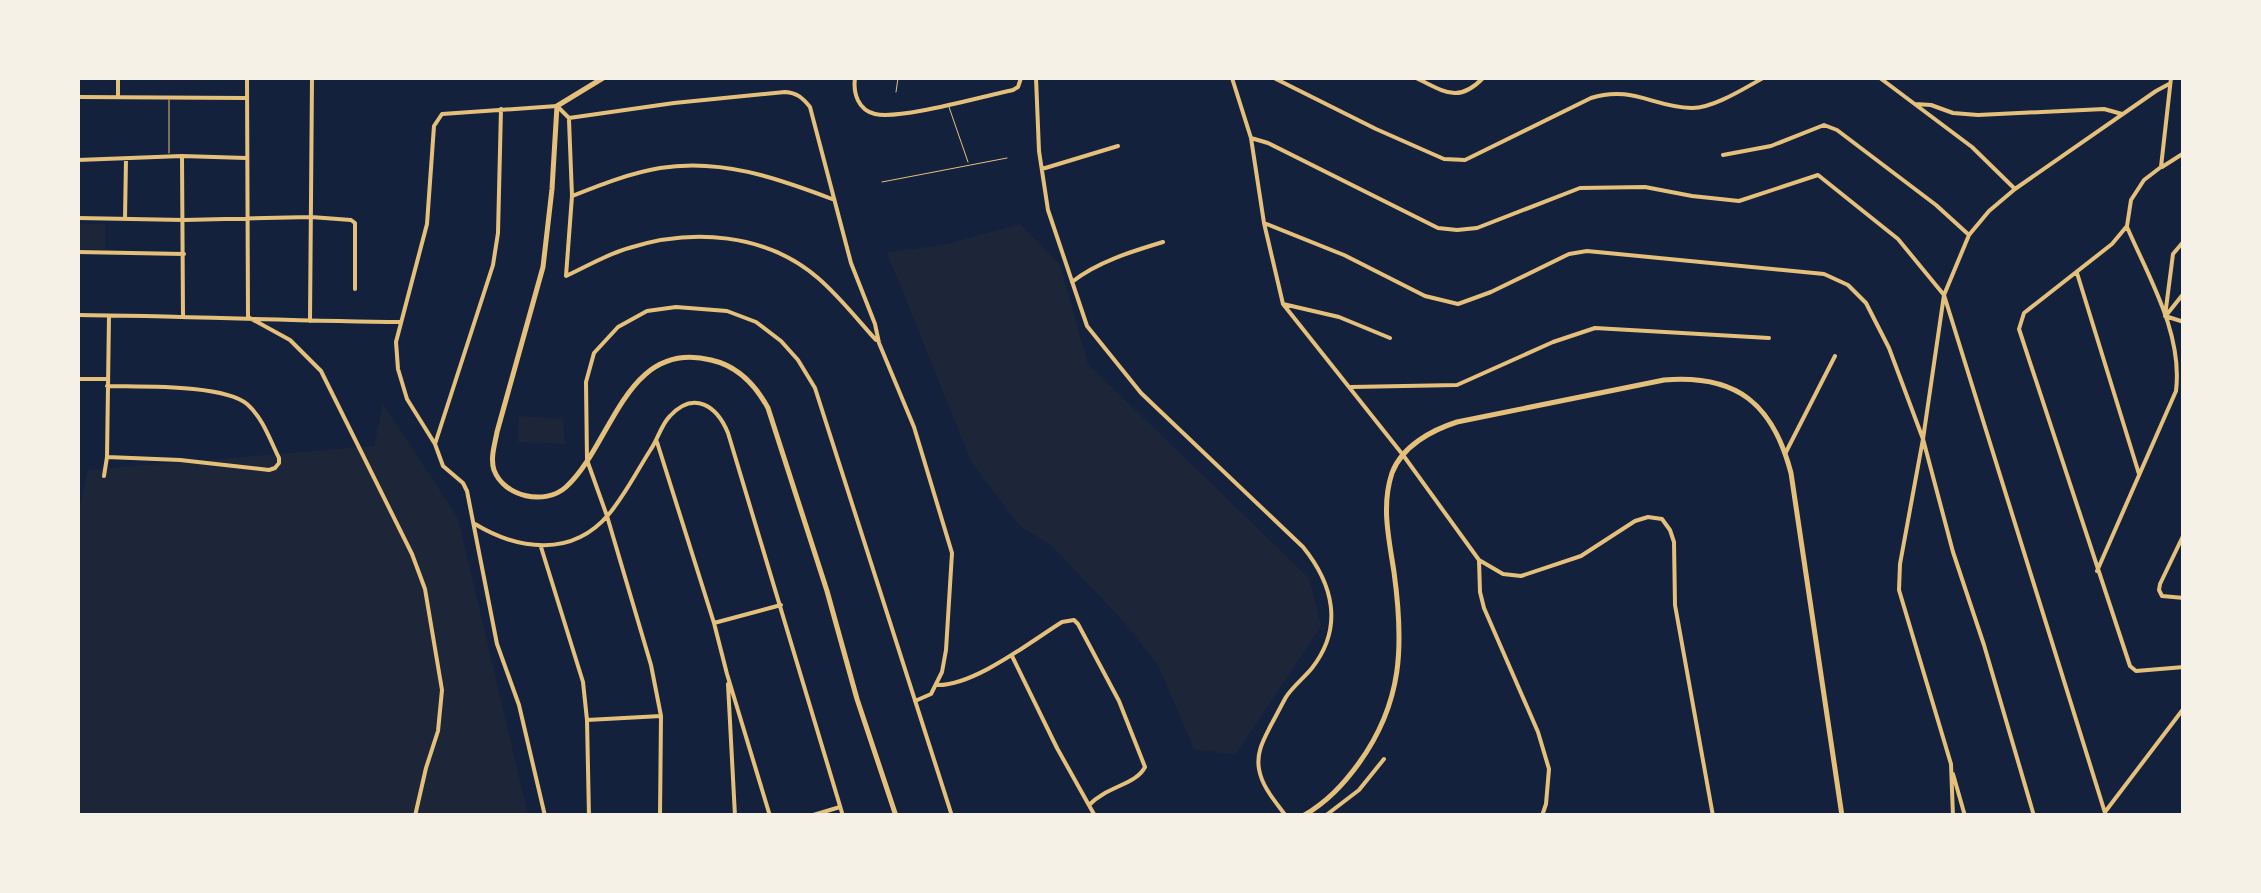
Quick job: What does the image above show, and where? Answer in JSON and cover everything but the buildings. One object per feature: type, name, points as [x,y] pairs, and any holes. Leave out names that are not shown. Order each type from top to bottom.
[{"type":"street","points":[[118,78],[118,97]]},
{"type":"street","points":[[247,78],[248,317]]},
{"type":"street","points":[[310,321],[312,78]]},
{"type":"street","points":[[545,816],[519,705],[498,644],[468,491],[442,466],[435,444],[407,398],[398,369],[396,342],[427,224],[434,126],[438,118],[442,114],[557,106],[603,78]]},
{"type":"street","points":[[855,78],[856,98],[862,108],[873,114],[893,115],[1018,87],[1021,78]]},
{"type":"street","points":[[1036,78],[1048,210],[1087,326],[1141,393],[1302,547],[1326,582],[1332,606],[1332,631],[1315,664],[1288,695],[1260,746],[1258,765],[1264,785],[1286,816]]},
{"type":"street","points":[[1232,78],[1251,138],[1264,223],[1288,314],[1403,455],[1479,560],[1503,574],[1521,576],[1581,556],[1635,521],[1648,517],[1662,519],[1670,530],[1674,542],[1675,605],[1713,816]]},
{"type":"street","points":[[1274,78],[1376,129],[1454,161],[1465,160],[1607,92],[1693,109],[1763,78]]},
{"type":"street","points":[[1416,78],[1458,94],[1484,78]]},
{"type":"street","points":[[1880,78],[1972,147],[2014,189]]},
{"type":"street","points":[[1966,816],[1899,590],[1944,295],[1968,235],[1989,212],[2014,189],[2170,81]]},
{"type":"street","points":[[2162,167],[2170,81]]},
{"type":"street","points":[[569,118],[785,92],[795,93],[810,107],[851,263],[914,427],[952,554],[946,650],[937,685],[930,694],[915,701]]},
{"type":"street","points":[[78,97],[246,98]]},
{"type":"street","points":[[1915,104],[1952,113],[2104,109],[2122,114]]},
{"type":"street","points":[[557,106],[569,118],[572,196],[566,276],[626,249],[659,240],[722,238],[776,252],[799,264],[819,278],[879,343]]},
{"type":"street","points":[[557,106],[543,268],[497,432],[494,472],[516,493],[538,498],[553,495],[563,490],[587,460],[631,388],[648,372],[674,360],[706,358],[743,374],[768,408],[896,816]]},
{"type":"street","points":[[435,444],[493,265],[498,233],[500,109]]},
{"type":"street","points":[[1723,155],[1771,146],[1824,124],[1936,205],[1968,235]]},
{"type":"street","points":[[1251,138],[1438,228],[1457,230],[1477,228],[1580,188],[1645,188],[1739,201],[1818,175],[1898,239],[1944,295],[2106,814]]},
{"type":"street","points":[[1042,169],[1118,146]]},
{"type":"street","points":[[2098,571],[2176,391],[2180,361],[2127,226],[2130,200],[2144,180],[2184,153]]},
{"type":"street","points":[[182,156],[183,315]]},
{"type":"street","points":[[126,158],[126,219]]},
{"type":"street","points":[[78,160],[246,158]]},
{"type":"street","points":[[572,196],[660,168],[688,166],[779,178],[833,199]]},
{"type":"street","points":[[78,218],[310,217],[354,221],[354,290]]},
{"type":"street","points":[[1264,223],[1344,255],[1425,296],[1458,304],[1492,292],[1568,254],[1587,251],[1824,274],[1848,285],[1866,303],[1889,348],[1922,439],[2034,816]]},
{"type":"street","points":[[2127,226],[2077,274],[2024,314],[2019,329],[2130,666],[2136,671],[2184,667]]},
{"type":"street","points":[[2165,316],[2173,254],[2184,240]]},
{"type":"street","points":[[1071,282],[1106,262],[1163,242]]},
{"type":"street","points":[[78,252],[184,254]]},
{"type":"street","points":[[2077,274],[2140,476]]},
{"type":"street","points":[[2165,316],[2184,293]]},
{"type":"street","points":[[1283,304],[1339,317],[1390,338]]},
{"type":"street","points":[[660,816],[660,716],[651,665],[587,460],[586,382],[594,353],[618,327],[646,311],[676,307],[727,311],[756,322],[782,341],[814,388],[952,816]]},
{"type":"street","points":[[78,316],[400,322]]},
{"type":"street","points":[[104,476],[108,316]]},
{"type":"street","points":[[2165,316],[2184,322]]},
{"type":"street","points":[[248,317],[290,340],[321,371],[425,588],[442,690],[438,730],[415,816]]},
{"type":"street","points":[[1350,387],[1456,385],[1594,328],[1769,338]]},
{"type":"street","points":[[1786,452],[1835,356]]},
{"type":"street","points":[[1303,816],[1345,782],[1383,725],[1390,706],[1400,643],[1386,505],[1392,474],[1403,455],[1426,436],[1457,422],[1689,378],[1712,381],[1751,399],[1773,425],[1786,452],[1842,816]]},
{"type":"street","points":[[78,379],[107,379]]},
{"type":"street","points":[[107,386],[228,394],[246,403],[262,422],[279,463],[269,470],[180,460],[107,458]]},
{"type":"street","points":[[2176,391],[2184,395]]},
{"type":"street","points":[[475,524],[506,540],[541,547],[572,540],[607,516],[670,414],[684,405],[698,403],[711,407],[722,417],[844,816]]},
{"type":"street","points":[[656,441],[770,816]]},
{"type":"street","points":[[2184,534],[2159,590],[2162,596],[2184,598]]},
{"type":"street","points":[[541,547],[583,682],[589,816]]},
{"type":"street","points":[[1479,560],[1484,608],[1538,732],[1549,769],[1542,816]]},
{"type":"street","points":[[714,623],[781,605]]},
{"type":"street","points":[[937,685],[960,683],[1062,622],[1074,620],[1082,628],[1119,700],[1145,767],[1140,776],[1104,791],[1090,805]]},
{"type":"street","points":[[1011,654],[1095,816]]},
{"type":"street","points":[[727,674],[735,816]]},
{"type":"street","points":[[2106,814],[2184,708]]},
{"type":"street","points":[[587,720],[660,716]]},
{"type":"street","points":[[1324,816],[1359,790],[1384,759]]},
{"type":"street","points":[[1950,764],[1953,816]]},
{"type":"street","points":[[810,816],[840,807]]},
{"type":"lane","points":[[896,92],[898,78]]},
{"type":"lane","points":[[169,97],[169,156]]},
{"type":"lane","points":[[948,104],[969,166]]},
{"type":"lane","points":[[882,182],[1007,158]]},
{"type":"shaded area","points":[[78,224],[105,224],[105,249],[78,249]]},
{"type":"shaded area","points":[[1020,224],[1060,265],[1088,364],[1309,578],[1321,626],[1235,755],[1194,749],[1158,665],[1123,621],[1053,547],[1019,525],[971,461],[887,253],[947,244]]},
{"type":"shaded area","points":[[383,404],[458,518],[528,815],[78,816],[78,513],[88,470],[374,446]]},
{"type":"shaded area","points":[[519,416],[563,419],[565,444],[518,442]]}]
